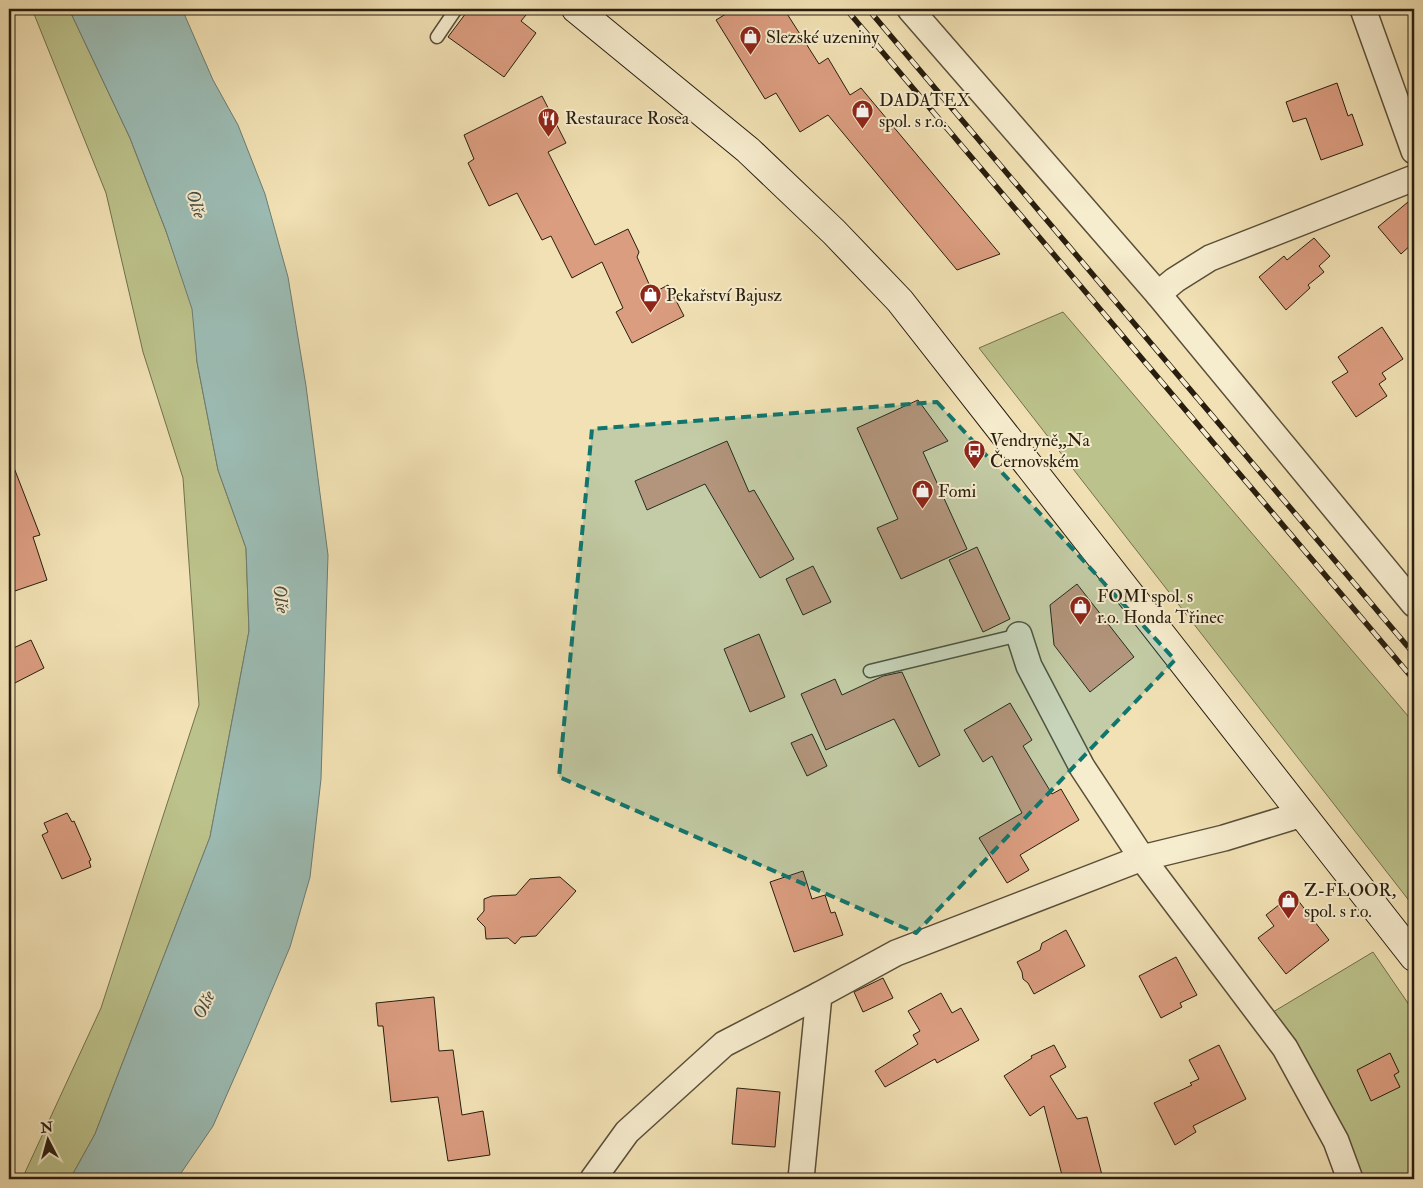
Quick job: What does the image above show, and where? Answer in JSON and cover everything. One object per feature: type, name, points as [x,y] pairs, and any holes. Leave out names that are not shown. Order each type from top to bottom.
[{"type":"main road","points":[[576,9],[748,150],[834,232],[900,301],[1414,957]]},
{"type":"street","points":[[910,9],[1158,294],[1412,598]]},
{"type":"street","points":[[1363,9],[1414,152]]},
{"type":"street","points":[[1158,294],[1175,280],[1210,258],[1414,178]]},
{"type":"street","points":[[1019,635],[1029,666],[1082,767],[1142,858],[1284,1048],[1336,1141],[1350,1179]]},
{"type":"street","points":[[593,1179],[627,1132],[724,1044],[896,953],[1142,858],[1224,838],[1302,814]]},
{"type":"street","points":[[801,1179],[819,995]]},
{"type":"lane","points":[[437,37],[456,9]]},
{"type":"lane","points":[[870,671],[1019,635]]},
{"type":"highlighted area","points":[[937,402],[1175,660],[916,933],[559,777],[592,429]]},
{"type":"green space","points":[[32,9],[69,9],[130,138],[166,231],[193,309],[197,362],[218,470],[246,548],[249,631],[210,837],[95,1134],[70,1179],[22,1179],[101,1008],[199,705],[183,478],[143,352],[106,193]]},
{"type":"green space","points":[[1063,312],[1414,723],[1414,907],[979,348]]},
{"type":"green space","points":[[1373,952],[1414,1012],[1414,1179],[1357,1179],[1273,1012]]},
{"type":"water","name":"Olše","points":[[69,9],[182,9],[213,80],[238,125],[265,194],[288,277],[306,386],[328,555],[321,779],[310,877],[290,947],[250,1042],[213,1126],[177,1179],[70,1179],[95,1134],[210,837],[249,631],[246,548],[218,470],[197,362],[192,309],[166,231],[130,138]]},
{"type":"building","points":[[469,9],[531,9],[521,21],[536,33],[504,77],[448,37]]},
{"type":"building","points":[[734,9],[784,9],[819,64],[828,58],[850,95],[861,88],[1000,254],[957,270],[828,115],[800,132],[776,93],[765,99],[716,20]]},
{"type":"building","points":[[1337,83],[1348,116],[1352,114],[1363,145],[1321,160],[1306,118],[1293,122],[1286,102]]},
{"type":"building","points":[[542,96],[566,143],[548,152],[595,245],[628,229],[639,252],[637,257],[653,293],[668,285],[684,316],[632,343],[616,312],[623,308],[602,262],[572,278],[551,236],[542,240],[517,193],[489,206],[468,163],[474,159],[464,135]]},
{"type":"building","points":[[1414,197],[1414,242],[1401,254],[1378,227]]},
{"type":"building","points":[[1314,238],[1330,256],[1319,266],[1324,272],[1308,285],[1310,288],[1286,310],[1259,277],[1284,256],[1287,260]]},
{"type":"building","points":[[1382,327],[1403,359],[1382,373],[1386,379],[1379,384],[1387,396],[1356,417],[1332,382],[1348,372],[1338,357]]},
{"type":"building","name":"Fomi","points":[[918,400],[948,441],[923,452],[967,549],[901,579],[877,528],[898,519],[857,428]]},
{"type":"building","points":[[727,441],[749,492],[754,490],[794,559],[760,578],[705,484],[647,510],[635,481]]},
{"type":"building","points":[[9,460],[11,460],[40,535],[33,537],[47,580],[9,593]]},
{"type":"building","points":[[977,547],[1010,619],[983,632],[949,560]]},
{"type":"building","points":[[813,566],[831,602],[803,615],[786,579]]},
{"type":"building","name":"FOMI spol. s r.o. Honda Třinec","points":[[1077,584],[1134,657],[1090,692],[1054,645],[1050,605]]},
{"type":"building","points":[[759,634],[785,697],[750,712],[724,649]]},
{"type":"building","points":[[31,640],[44,668],[9,686],[9,650]]},
{"type":"building","points":[[902,672],[940,755],[919,767],[894,719],[826,750],[801,694],[835,679],[842,695],[883,676]]},
{"type":"building","points":[[1010,703],[1032,740],[1023,746],[1052,794],[1061,789],[1079,820],[1020,855],[1029,870],[1007,883],[979,838],[1022,813],[992,756],[983,762],[964,730]]},
{"type":"building","points":[[812,734],[827,766],[807,776],[791,743]]},
{"type":"building","points":[[67,813],[72,822],[74,821],[91,860],[89,861],[91,867],[62,879],[42,835],[48,832],[44,823]]},
{"type":"building","points":[[803,871],[812,899],[825,895],[831,913],[835,912],[843,935],[794,952],[770,882]]},
{"type":"building","points":[[560,877],[576,891],[536,936],[521,937],[515,944],[508,938],[486,939],[485,927],[477,919],[484,911],[484,899],[492,896],[516,895],[530,879]]},
{"type":"building","points":[[1293,894],[1329,940],[1286,974],[1258,938],[1274,926],[1266,915]]},
{"type":"building","points":[[1066,930],[1085,966],[1034,994],[1028,983],[1023,979],[1017,962],[1040,950],[1042,943]]},
{"type":"building","points":[[1176,957],[1197,995],[1180,1003],[1182,1007],[1161,1018],[1139,976]]},
{"type":"building","points":[[883,978],[893,998],[863,1012],[854,992]]},
{"type":"building","points":[[941,993],[952,1013],[961,1008],[979,1040],[937,1063],[935,1059],[885,1087],[875,1071],[918,1044],[913,1035],[920,1031],[908,1011]]},
{"type":"building","points":[[434,997],[439,1051],[453,1050],[462,1115],[483,1111],[490,1155],[448,1161],[438,1097],[391,1102],[383,1026],[378,1026],[376,1003]]},
{"type":"building","points":[[1054,1045],[1066,1067],[1050,1076],[1077,1119],[1087,1117],[1103,1179],[1063,1179],[1044,1106],[1030,1116],[1004,1076],[1032,1058],[1031,1056]]},
{"type":"building","points":[[1219,1045],[1246,1099],[1193,1126],[1196,1132],[1175,1145],[1154,1103],[1192,1085],[1190,1083],[1199,1079],[1189,1060]]},
{"type":"building","points":[[1390,1053],[1399,1072],[1394,1075],[1400,1087],[1371,1101],[1357,1070]]},
{"type":"building","points":[[737,1088],[780,1092],[775,1147],[732,1144]]},
{"type":"railway","points":[[846,9],[1414,680]]},
{"type":"railway","points":[[868,9],[1414,654]]},
{"type":"place","name":"Slezské uzeniny","points":[[750,56]]},
{"type":"place","name":"DADATEX spol. s r.o.","points":[[863,129]]},
{"type":"place","name":"Restaurace Rosea","points":[[549,137]]},
{"type":"place","name":"Pekařství Bajusz","points":[[650,314]]},
{"type":"place","name":"Vendryně,,Na Černovském","points":[[974,469]]},
{"type":"place","name":"Fomi","points":[[922,510]]},
{"type":"place","name":"FOMI spol. s r.o. Honda Třinec","points":[[1081,625]]},
{"type":"place","name":"Z-FLOOR, spol. s r.o.","points":[[1288,919]]}]
